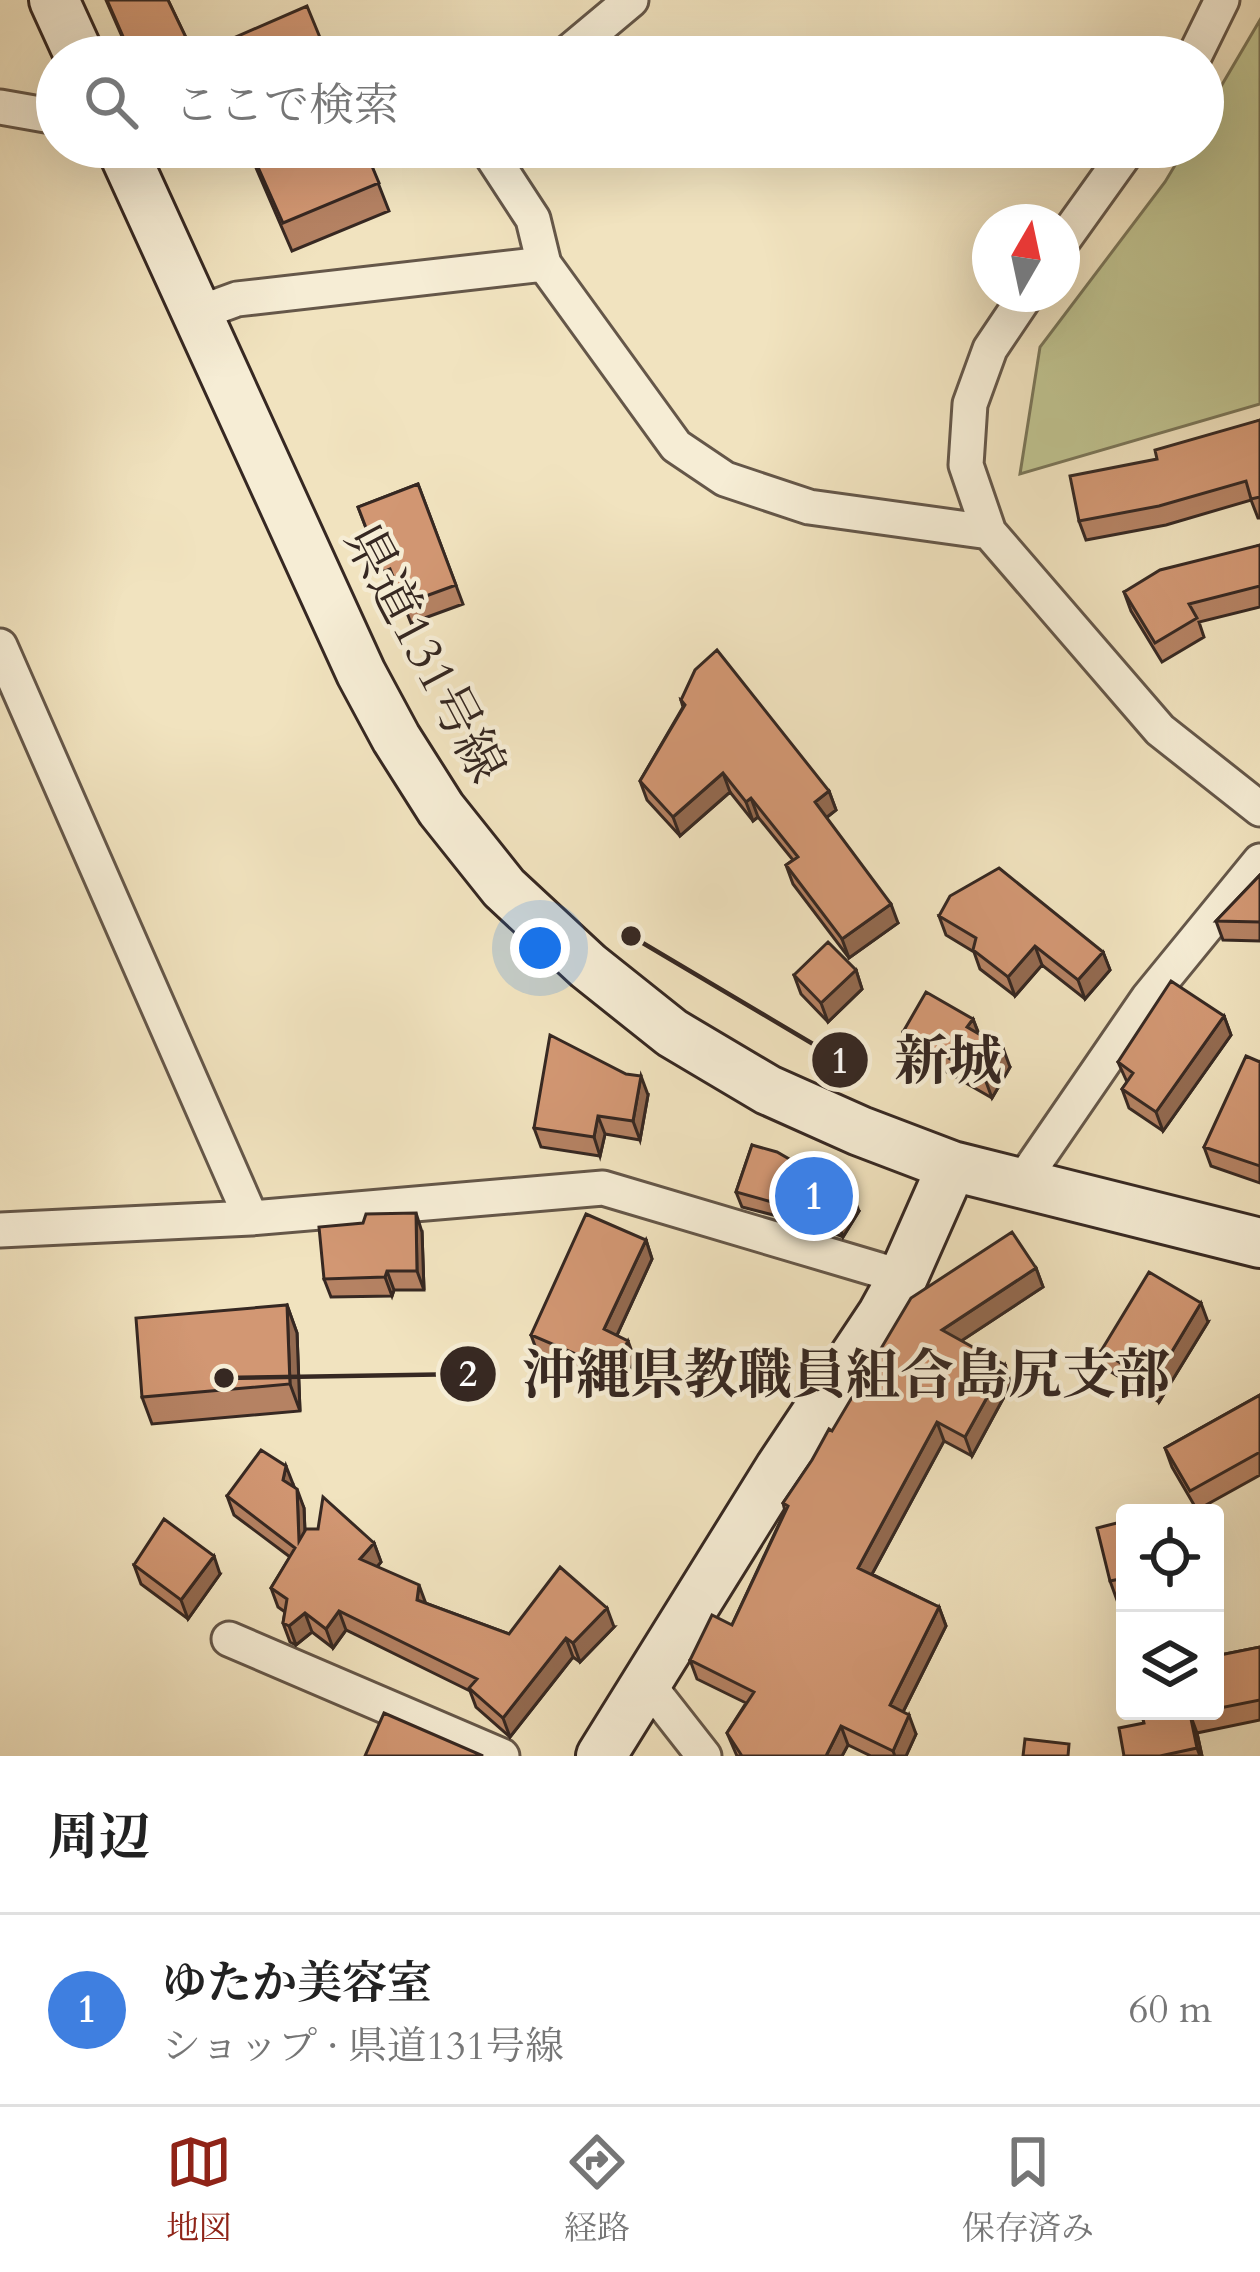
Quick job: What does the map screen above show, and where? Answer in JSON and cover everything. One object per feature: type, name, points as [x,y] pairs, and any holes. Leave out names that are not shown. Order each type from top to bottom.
[{"type":"main road","points":[[54,0],[70,36]]},
{"type":"main road","name":"県道131号線","points":[[130,168],[361,674],[441,809],[504,888],[588,966],[672,1033],[768,1090],[952,1166],[1260,1244]]},
{"type":"main road","points":[[601,1756],[903,1277],[952,1166]]},
{"type":"street","points":[[588,36],[631,0]]},
{"type":"street","points":[[1204,36],[1222,0]]},
{"type":"street","points":[[0,107],[36,113]]},
{"type":"street","points":[[500,168],[533,219],[544,264],[676,446],[725,479],[809,507],[989,532]]},
{"type":"street","points":[[1080,217],[1115,168]]},
{"type":"street","points":[[196,314],[237,299],[544,264]]},
{"type":"street","points":[[1015,312],[990,349],[970,404],[966,465],[989,532],[1160,730],[1260,809]]},
{"type":"street","points":[[0,646],[251,1218]]},
{"type":"street","points":[[1021,1183],[1148,998],[1260,861]]},
{"type":"street","points":[[0,1230],[251,1218],[603,1188],[903,1277]]},
{"type":"street","points":[[229,1639],[502,1756]]},
{"type":"street","points":[[646,1682],[704,1756]]},
{"type":"green space","points":[[1260,20],[1260,404],[1020,474],[1040,347],[1067,312],[1080,312],[1080,294],[1173,168],[1224,168],[1224,81]]},
{"type":"building","points":[[107,0],[168,0],[185,36],[123,36]]},
{"type":"building","points":[[307,6],[319,36],[238,36]]},
{"type":"building","points":[[258,168],[373,168],[379,183],[283,223]]},
{"type":"building","points":[[1260,420],[1260,497],[1251,499],[1246,481],[1159,506],[1079,521],[1070,476],[1157,459],[1155,450]]},
{"type":"building","points":[[418,484],[456,585],[404,604],[390,569],[383,572],[358,507]]},
{"type":"building","points":[[1260,545],[1260,586],[1189,604],[1197,618],[1155,643],[1124,592],[1160,570]]},
{"type":"building","points":[[717,650],[829,791],[815,802],[891,904],[842,939],[786,865],[798,857],[751,798],[746,802],[723,773],[673,817],[640,781],[685,705],[681,700],[695,670]]},
{"type":"building","points":[[999,868],[1103,952],[1078,980],[1035,946],[1008,977],[973,950],[976,938],[939,916],[950,896]]},
{"type":"building","points":[[1260,875],[1260,922],[1216,921]]},
{"type":"building","points":[[828,942],[856,970],[821,1003],[794,975]]},
{"type":"building","points":[[1171,981],[1224,1016],[1156,1112],[1122,1089],[1133,1073],[1118,1062]]},
{"type":"building","points":[[926,992],[973,1019],[967,1027],[1003,1048],[985,1079],[903,1032]]},
{"type":"building","points":[[550,1035],[626,1074],[641,1076],[633,1121],[598,1116],[594,1137],[534,1128]]},
{"type":"building","points":[[1246,1056],[1260,1062],[1260,1166],[1204,1147]]},
{"type":"building","points":[[752,1145],[777,1152],[853,1196],[838,1223],[773,1196],[772,1202],[736,1192]]},
{"type":"building","points":[[416,1213],[417,1271],[324,1279],[319,1227],[363,1223],[366,1214]]},
{"type":"building","points":[[586,1214],[646,1240],[604,1329],[628,1341],[613,1370],[531,1335]]},
{"type":"building","points":[[1012,1232],[1036,1268],[942,1330],[1005,1365],[965,1437],[937,1422],[858,1568],[939,1607],[890,1705],[909,1715],[893,1751],[841,1726],[826,1756],[742,1756],[727,1733],[754,1692],[690,1660],[712,1615],[732,1625],[788,1506],[783,1503],[911,1298]]},
{"type":"building","points":[[1149,1272],[1201,1303],[1153,1383],[1101,1351]]},
{"type":"building","points":[[287,1305],[290,1384],[142,1397],[136,1318]]},
{"type":"building","points":[[1260,1395],[1260,1452],[1190,1491],[1165,1448]]},
{"type":"building","points":[[261,1450],[286,1466],[283,1480],[297,1489],[299,1541],[306,1529],[318,1529],[323,1497],[374,1543],[360,1559],[419,1585],[417,1600],[509,1634],[560,1567],[607,1608],[573,1643],[566,1638],[503,1718],[469,1688],[477,1679],[339,1611],[326,1629],[305,1613],[289,1626],[283,1623],[287,1599],[271,1588],[295,1548],[227,1496]]},
{"type":"building","points":[[164,1519],[214,1556],[181,1600],[134,1565]]},
{"type":"building","points":[[1116,1523],[1116,1580],[1110,1581],[1097,1528]]},
{"type":"building","points":[[1260,1647],[1260,1700],[1224,1707],[1224,1654]]},
{"type":"building","points":[[384,1713],[483,1756],[365,1756]]},
{"type":"building","points":[[1191,1720],[1197,1748],[1160,1756],[1124,1756],[1119,1728]]},
{"type":"building","points":[[1025,1739],[1069,1744],[1068,1756],[1023,1756]]},
{"type":"place","name":"新城","points":[[631,936]]},
{"type":"place","name":"ゆたか美容室","points":[[814,1196]]},
{"type":"place","name":"沖縄県教職員組合島尻支部","points":[[224,1378]]}]
